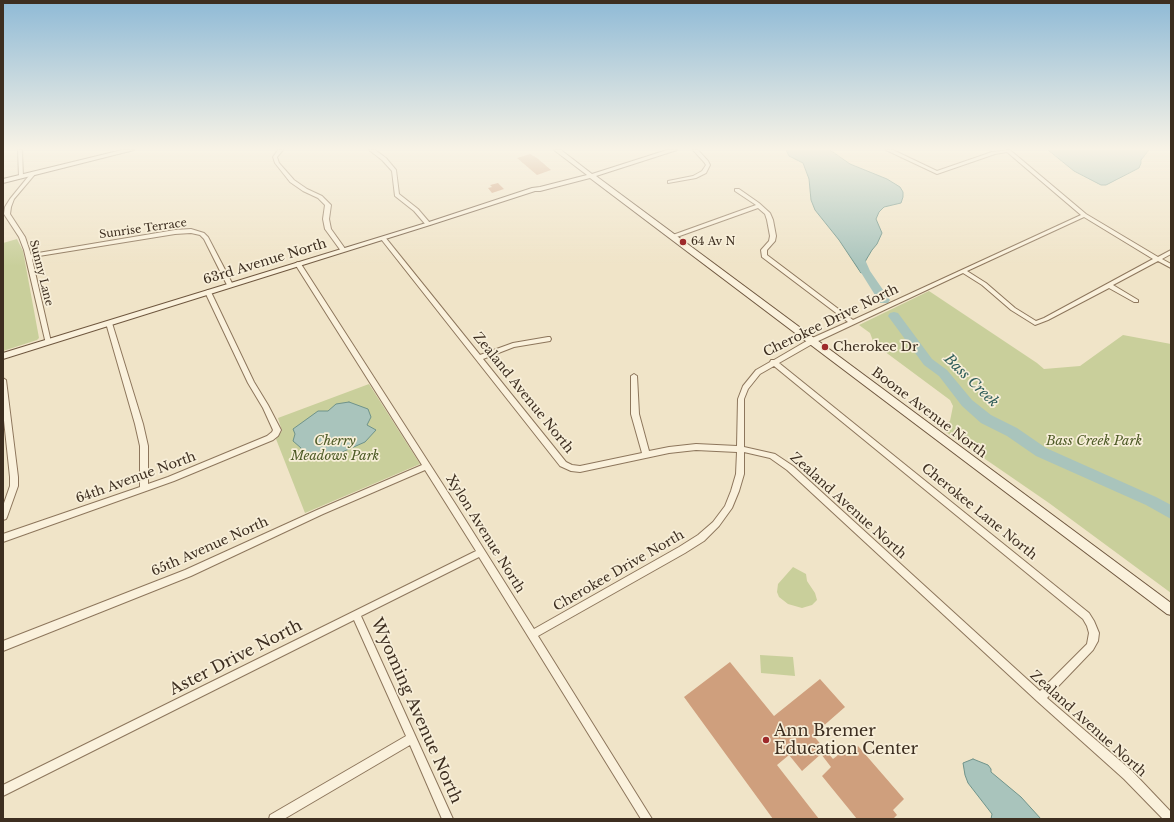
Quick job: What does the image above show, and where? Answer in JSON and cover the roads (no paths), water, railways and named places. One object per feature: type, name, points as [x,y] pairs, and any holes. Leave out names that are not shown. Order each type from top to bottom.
[{"type":"street","name":"Sunny Lane","points":[[21,188],[12,199],[8,207],[7,214],[26,244],[48,342]]},
{"type":"street","points":[[303,188],[320,197],[328,205],[328,229],[343,250]]},
{"type":"street","points":[[396,188],[397,195],[416,210],[428,224]]},
{"type":"street","name":"63rd Avenue North","points":[[3,356],[428,224],[534,189],[542,188]]},
{"type":"street","name":"Boone Avenue North","points":[[607,188],[1171,610]]},
{"type":"street","points":[[1052,188],[1084,215],[1171,266]]},
{"type":"street","points":[[737,190],[759,206],[770,220],[773,236],[772,241],[764,250],[764,256],[852,322]]},
{"type":"street","points":[[672,237],[759,206]]},
{"type":"street","name":"Cherokee Drive North","points":[[533,634],[701,538],[716,524],[728,508],[736,491],[740,474],[740,410],[745,388],[758,372],[812,341],[1084,215]]},
{"type":"street","name":"Sunrise Terrace","points":[[29,258],[38,255],[191,231],[202,234],[206,238],[230,286]]},
{"type":"street","name":"Zealand Avenue North","points":[[383,238],[563,464],[571,468],[580,469],[669,450],[696,447],[741,449],[772,456],[790,468],[1040,698],[1128,775],[1170,819]]},
{"type":"street","points":[[963,270],[984,284],[1013,309],[1035,323],[1046,319],[1171,252]]},
{"type":"street","name":"Xylon Avenue North","points":[[298,264],[482,552],[648,819]]},
{"type":"street","points":[[1108,285],[1136,301]]},
{"type":"street","name":"64th Avenue North","points":[[3,538],[144,489],[270,438],[275,434],[277,430],[266,407],[251,383],[208,292]]},
{"type":"street","points":[[109,323],[139,424],[144,446],[144,489]]},
{"type":"street","points":[[480,358],[513,345],[548,338]]},
{"type":"street","name":"Cherokee Lane North","points":[[774,362],[1086,616],[1091,624],[1094,634],[1090,647],[1040,698]]},
{"type":"street","points":[[634,376],[635,414],[646,455]]},
{"type":"street","points":[[3,380],[14,477],[11,497],[3,517]]},
{"type":"street","name":"65th Avenue North","points":[[3,646],[188,572],[320,512],[427,466]]},
{"type":"street","name":"Aster Drive North","points":[[3,791],[482,552]]},
{"type":"street","name":"Wyoming Avenue North","points":[[356,615],[448,819]]},
{"type":"street","points":[[274,819],[412,738]]},
{"type":"water","points":[[810,188],[901,188],[903,192],[901,203],[884,207],[879,212],[876,219],[882,233],[877,244],[866,260],[864,265],[865,271],[861,273],[839,240],[815,210],[811,200]]},
{"type":"water","points":[[349,402],[368,409],[371,417],[367,425],[376,430],[365,442],[340,453],[316,458],[303,455],[301,448],[293,441],[295,434],[293,429],[318,411],[328,411],[336,404]]},
{"type":"water","points":[[973,759],[988,765],[991,772],[1021,797],[1041,819],[991,819],[992,814],[968,783],[965,775],[963,763]]},
{"type":"waterway","name":"Bass Creek","points":[[858,255],[865,271],[884,300]]},
{"type":"waterway","name":"Bass Creek","points":[[894,316],[928,362],[943,373],[967,403],[986,419],[1012,432],[1041,452],[1151,501],[1171,513]]},
{"type":"place","name":"64 Av N","points":[[683,242]]},
{"type":"place","name":"Cherokee Dr","points":[[825,347]]},
{"type":"place","name":"Ann Bremer Education Center","points":[[766,740]]},
{"type":"park label","name":"Bass Creek Park","points":[[1094,441]]},
{"type":"park label","name":"Cherry Meadows Park","points":[[335,448]]}]
